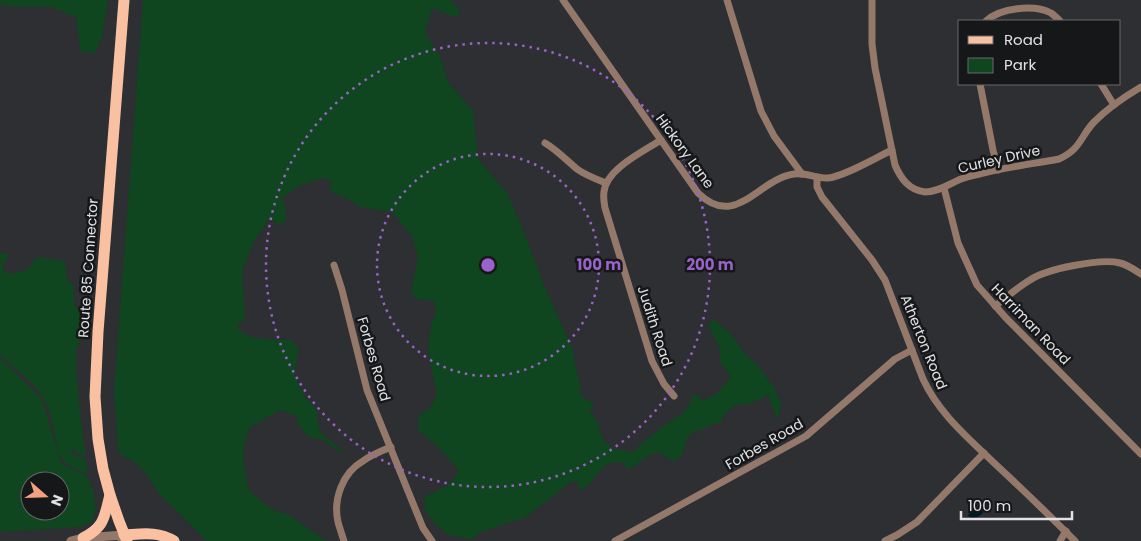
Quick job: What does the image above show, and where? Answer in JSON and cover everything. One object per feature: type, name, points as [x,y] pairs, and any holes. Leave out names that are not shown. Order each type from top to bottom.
[{"type":"main road","name":"Route 85 Connector","points":[[124,0],[95,384],[98,439],[103,469],[125,539]]},
{"type":"main road","points":[[83,538],[95,531],[102,523],[110,495]]},
{"type":"main road","points":[[125,539],[156,534],[168,537],[174,541]]},
{"type":"street","name":"Hickory Lane","points":[[563,0],[698,193],[706,201],[716,206],[727,207],[739,204],[780,179],[795,174],[824,178],[843,174],[892,150]]},
{"type":"street","points":[[728,0],[761,111],[774,136],[802,174]]},
{"type":"street","name":"Curley Drive","points":[[872,0],[874,68],[892,150],[901,178],[909,186],[919,191],[937,190],[962,179],[1066,156],[1074,151],[1092,125],[1104,112],[1141,87]]},
{"type":"street","points":[[987,20],[1009,10],[1033,8],[1052,14],[1059,20]]},
{"type":"street","points":[[980,85],[998,170]]},
{"type":"street","points":[[1101,85],[1114,105]]},
{"type":"street","points":[[545,143],[555,149],[578,170],[606,183],[619,168],[661,140]]},
{"type":"street","name":"Atherton Road","points":[[817,177],[817,187],[822,197],[872,260],[885,280],[932,398],[944,413],[984,453],[1076,541]]},
{"type":"street","name":"Judith Road","points":[[606,183],[604,190],[606,208],[652,361],[664,384],[674,396]]},
{"type":"street","name":"Harriman Road","points":[[944,188],[963,257],[977,285],[995,306],[1141,454]]},
{"type":"street","points":[[995,306],[1031,279],[1074,266],[1111,262],[1121,263],[1141,274]]},
{"type":"street","name":"Forbes Road","points":[[334,265],[367,390],[423,528],[432,541]]},
{"type":"street","name":"Forbes Road","points":[[615,541],[806,436],[895,359],[912,350]]},
{"type":"street","points":[[344,541],[338,521],[337,501],[341,486],[350,472],[361,461],[391,447]]},
{"type":"street","points":[[885,541],[917,522],[984,453]]},
{"type":"street","points":[[1060,541],[1066,532]]},
{"type":"street","points":[[71,541],[83,538],[125,539]]},
{"type":"green space","points":[[0,0],[108,0],[102,37],[95,53],[81,52],[76,17],[51,7],[7,6],[0,4]]},
{"type":"green space","points":[[143,0],[450,0],[461,14],[454,17],[432,8],[425,32],[441,59],[448,82],[473,111],[478,159],[508,194],[546,290],[573,350],[581,387],[579,393],[586,400],[594,403],[590,411],[599,425],[605,442],[614,449],[634,452],[639,445],[681,415],[690,404],[693,393],[703,400],[718,393],[731,377],[720,362],[719,346],[708,326],[713,319],[731,334],[744,353],[758,366],[774,387],[781,404],[777,419],[768,395],[745,405],[738,404],[725,413],[721,423],[694,431],[686,441],[683,454],[675,461],[659,452],[648,456],[631,468],[626,468],[624,463],[608,464],[580,491],[577,481],[571,482],[526,517],[483,531],[472,539],[451,536],[437,526],[425,510],[425,496],[445,487],[459,471],[440,449],[418,430],[419,415],[430,409],[437,394],[428,353],[431,325],[436,313],[434,301],[417,299],[411,292],[418,256],[411,235],[392,212],[360,207],[350,200],[329,191],[332,184],[327,178],[316,180],[297,187],[282,198],[286,220],[278,226],[274,220],[267,220],[254,241],[242,272],[245,319],[237,325],[241,331],[253,337],[269,340],[292,340],[299,349],[294,373],[303,394],[317,410],[320,430],[342,450],[341,453],[323,440],[309,437],[297,423],[297,416],[281,410],[250,427],[245,441],[243,459],[249,491],[272,509],[289,515],[327,541],[207,541],[159,494],[146,473],[132,460],[120,455],[118,449],[114,391]]},
{"type":"green space","points":[[0,252],[9,255],[2,268],[9,274],[27,270],[37,257],[65,262],[67,279],[73,285],[75,307],[81,312],[82,331],[76,351],[76,371],[86,458],[74,450],[71,444],[73,454],[86,460],[88,474],[70,466],[60,457],[46,402],[28,380],[0,355]]},
{"type":"green space","points":[[0,358],[42,399],[61,463],[74,471],[86,475],[93,490],[96,509],[92,522],[81,527],[0,532]]},
{"type":"water","points":[[979,508],[983,513],[978,517],[969,517],[968,515],[971,512]]}]
